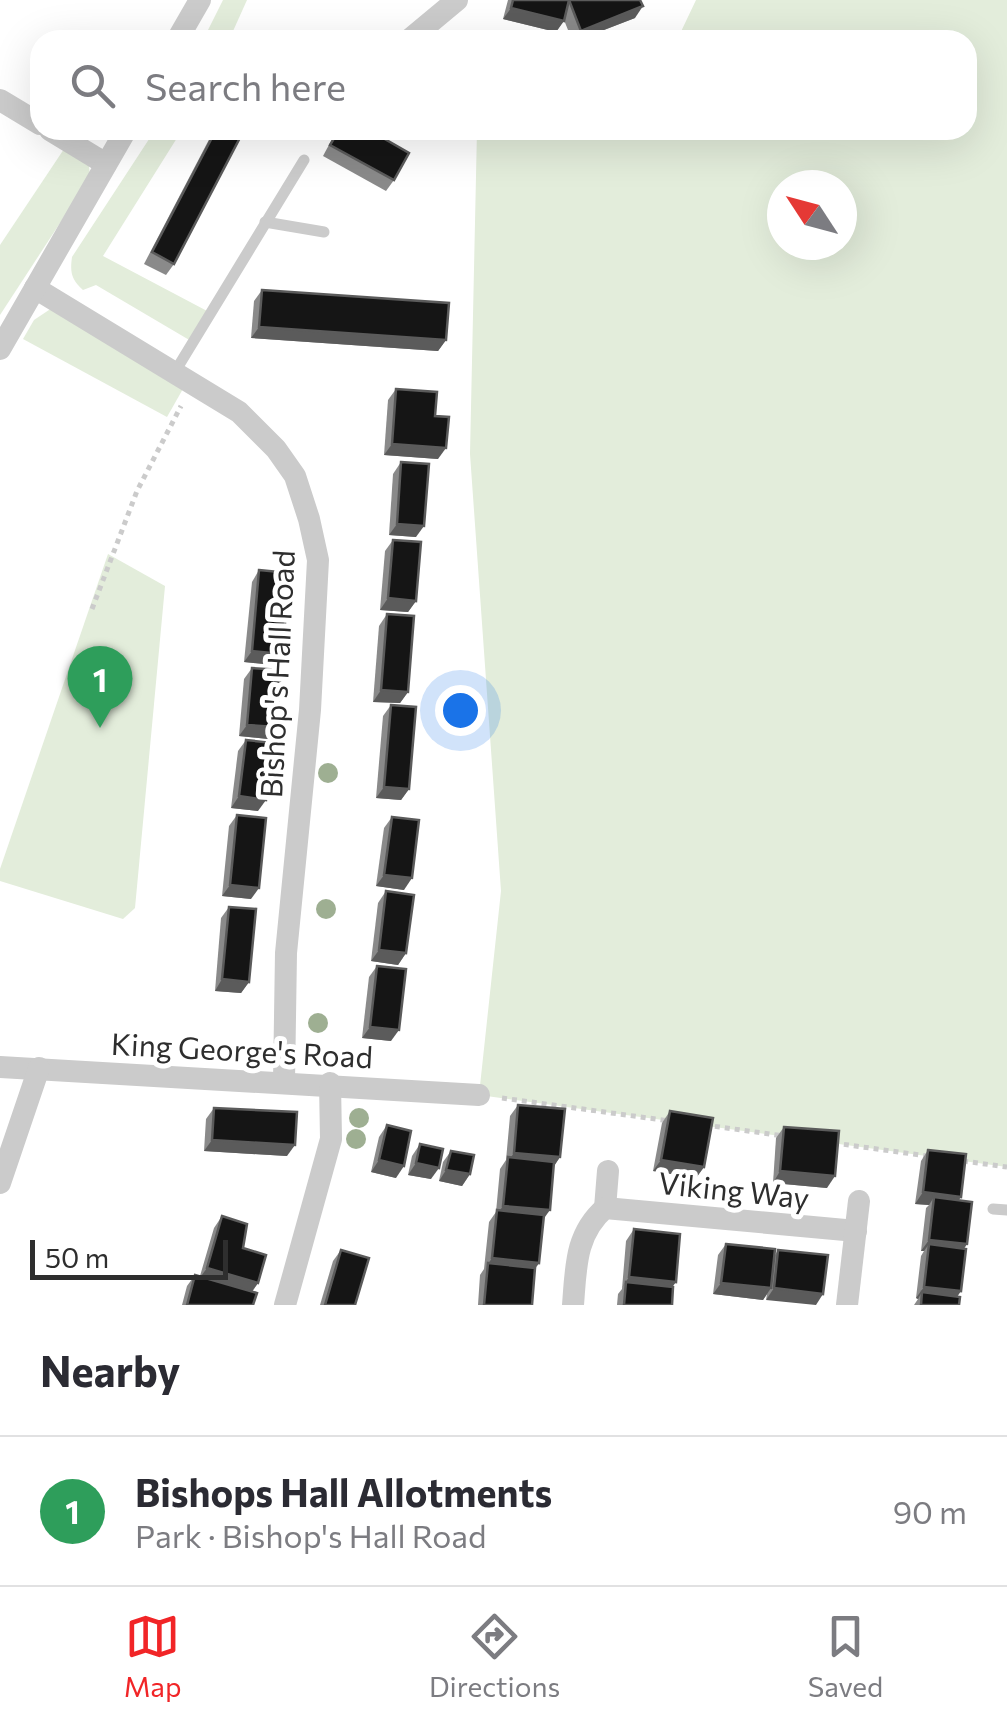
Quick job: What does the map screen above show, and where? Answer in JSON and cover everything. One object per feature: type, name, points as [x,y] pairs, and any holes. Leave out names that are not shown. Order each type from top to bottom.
[{"type":"street","points":[[183,30],[200,0]]},
{"type":"street","points":[[420,30],[457,0]]},
{"type":"street","points":[[0,100],[30,118]]},
{"type":"street","points":[[66,140],[106,164]]},
{"type":"street","points":[[0,349],[120,140]]},
{"type":"street","name":"Bishop's Hall Road","points":[[35,288],[239,412],[276,448],[295,476],[318,560],[310,710],[286,953],[284,1081]]},
{"type":"street","name":"King George's Road","points":[[0,1067],[330,1083],[480,1095]]},
{"type":"street","points":[[0,1183],[39,1068]]},
{"type":"street","points":[[285,1305],[332,1138],[330,1083]]},
{"type":"street","points":[[573,1305],[578,1246],[590,1221],[604,1208],[608,1171]]},
{"type":"street","points":[[847,1305],[859,1200]]},
{"type":"street","name":"Viking Way","points":[[604,1208],[856,1231]]},
{"type":"lane","points":[[185,376],[265,222],[304,160]]},
{"type":"lane","points":[[265,222],[324,232]]},
{"type":"lane","points":[[993,1208],[1007,1210]]},
{"type":"path","points":[[92,609],[185,376]]},
{"type":"path","points":[[480,1095],[685,1122]]},
{"type":"path","points":[[703,1125],[798,1138]]},
{"type":"path","points":[[817,1141],[935,1157]]},
{"type":"path","points":[[954,1160],[1007,1168]]},
{"type":"green space","points":[[223,0],[247,0],[234,30],[208,30]]},
{"type":"green space","points":[[696,0],[1007,0],[1007,1167],[479,1095],[501,891],[470,454],[477,140],[977,140],[977,30],[682,30]]},
{"type":"green space","points":[[148,140],[176,140],[103,256],[209,312],[191,341],[96,285],[83,290],[71,271],[72,257]]},
{"type":"green space","points":[[68,143],[89,166],[90,177],[0,315],[0,245]]},
{"type":"green space","points":[[52,308],[188,380],[167,417],[23,339],[34,320]]},
{"type":"green space","points":[[108,554],[165,586],[135,908],[123,919],[0,881],[0,869]]},
{"type":"building","points":[[513,0],[569,0],[564,21],[511,8]]},
{"type":"building","points":[[569,0],[640,0],[643,6],[583,30]]},
{"type":"building","points":[[211,140],[239,140],[174,264],[152,252]]},
{"type":"building","points":[[333,140],[386,140],[409,153],[394,180],[330,145]]},
{"type":"building","points":[[262,290],[449,303],[446,340],[259,327]]},
{"type":"building","points":[[396,389],[437,392],[435,416],[449,417],[446,448],[392,444]]},
{"type":"building","points":[[401,462],[429,464],[424,526],[397,524]]},
{"type":"building","points":[[393,540],[421,542],[416,601],[388,598]]},
{"type":"building","points":[[259,570],[290,573],[282,654],[252,651]]},
{"type":"building","points":[[387,614],[414,616],[408,692],[381,690]]},
{"type":"building","points":[[252,668],[281,670],[276,727],[247,725]]},
{"type":"building","points":[[391,705],[416,707],[409,789],[384,787]]},
{"type":"building","points":[[246,740],[273,743],[266,800],[239,796]]},
{"type":"building","points":[[237,815],[266,818],[259,888],[230,885]]},
{"type":"building","points":[[392,817],[419,820],[412,878],[384,875]]},
{"type":"building","points":[[386,891],[414,895],[406,953],[379,950]]},
{"type":"building","points":[[229,907],[256,909],[249,982],[222,979]]},
{"type":"building","points":[[377,966],[406,969],[399,1030],[370,1027]]},
{"type":"building","points":[[518,1105],[565,1109],[560,1157],[514,1153]]},
{"type":"building","points":[[214,1108],[297,1112],[295,1145],[212,1140]]},
{"type":"building","points":[[670,1111],[713,1118],[704,1167],[661,1160]]},
{"type":"building","points":[[387,1125],[411,1131],[404,1166],[379,1160]]},
{"type":"building","points":[[784,1127],[839,1131],[835,1176],[780,1171]]},
{"type":"building","points":[[420,1144],[443,1149],[439,1168],[416,1163]]},
{"type":"building","points":[[928,1150],[966,1154],[961,1197],[923,1192]]},
{"type":"building","points":[[451,1151],[474,1155],[470,1174],[446,1170]]},
{"type":"building","points":[[508,1157],[554,1162],[550,1210],[503,1206]]},
{"type":"building","points":[[934,1197],[972,1202],[967,1244],[929,1240]]},
{"type":"building","points":[[497,1210],[544,1215],[539,1263],[492,1258]]},
{"type":"building","points":[[222,1216],[247,1224],[243,1248],[266,1255],[258,1283],[207,1268]]},
{"type":"building","points":[[634,1229],[680,1234],[676,1282],[629,1277]]},
{"type":"building","points":[[726,1244],[775,1249],[771,1288],[721,1283]]},
{"type":"building","points":[[929,1244],[966,1249],[961,1291],[924,1287]]},
{"type":"building","points":[[341,1250],[369,1258],[355,1305],[325,1305]]},
{"type":"building","points":[[778,1250],[828,1255],[823,1294],[774,1288]]},
{"type":"building","points":[[488,1263],[535,1268],[532,1305],[484,1305]]},
{"type":"building","points":[[195,1275],[257,1293],[253,1305],[187,1305]]},
{"type":"building","points":[[626,1282],[673,1287],[672,1305],[624,1305]]},
{"type":"building","points":[[922,1292],[960,1297],[959,1305],[921,1305]]},
{"type":"place","name":"Bishops Hall Allotments","points":[[100,728]]}]
